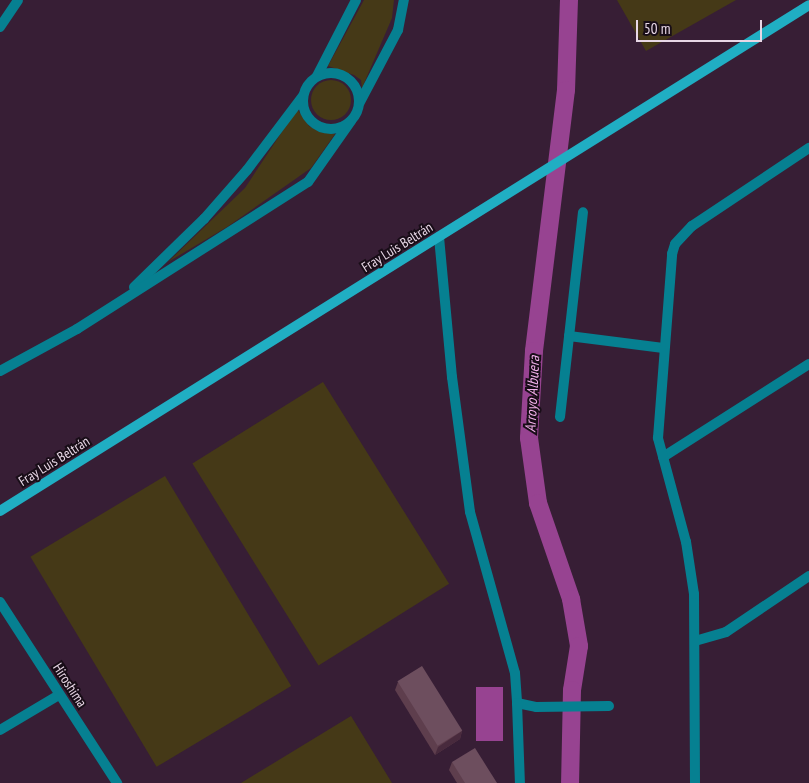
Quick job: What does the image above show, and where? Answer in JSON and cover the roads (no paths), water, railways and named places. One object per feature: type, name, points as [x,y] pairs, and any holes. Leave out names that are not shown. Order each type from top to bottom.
[{"type":"street","points":[[0,28],[18,0]]},
{"type":"street","points":[[120,300],[204,219],[246,170],[303,96],[309,82],[316,76],[356,0]]},
{"type":"street","points":[[0,371],[77,329],[308,182],[351,121],[398,30],[404,0]]},
{"type":"street","name":"Fray Luis Beltrán","points":[[0,511],[809,5]]},
{"type":"street","points":[[316,76],[325,73],[343,75],[356,88],[359,105]]},
{"type":"street","points":[[303,96],[304,110],[315,125],[334,129],[351,121]]},
{"type":"street","points":[[695,783],[695,641],[692,571],[658,438],[663,348],[672,254],[682,234],[809,148]]},
{"type":"street","points":[[560,417],[583,212]]},
{"type":"street","points":[[439,237],[452,377],[470,512],[515,673],[520,783]]},
{"type":"street","points":[[569,336],[663,348]]},
{"type":"street","points":[[663,457],[809,364]]},
{"type":"street","points":[[695,641],[726,632],[809,576]]},
{"type":"street","name":"Hiroshima","points":[[0,602],[117,783]]},
{"type":"street","points":[[0,730],[59,694]]},
{"type":"street","points":[[517,703],[536,707],[609,706]]},
{"type":"waterway","name":"Arroyo Albuera","points":[[569,0],[566,90],[534,351],[529,438],[538,503],[571,599],[579,646],[572,690],[570,783]]}]
